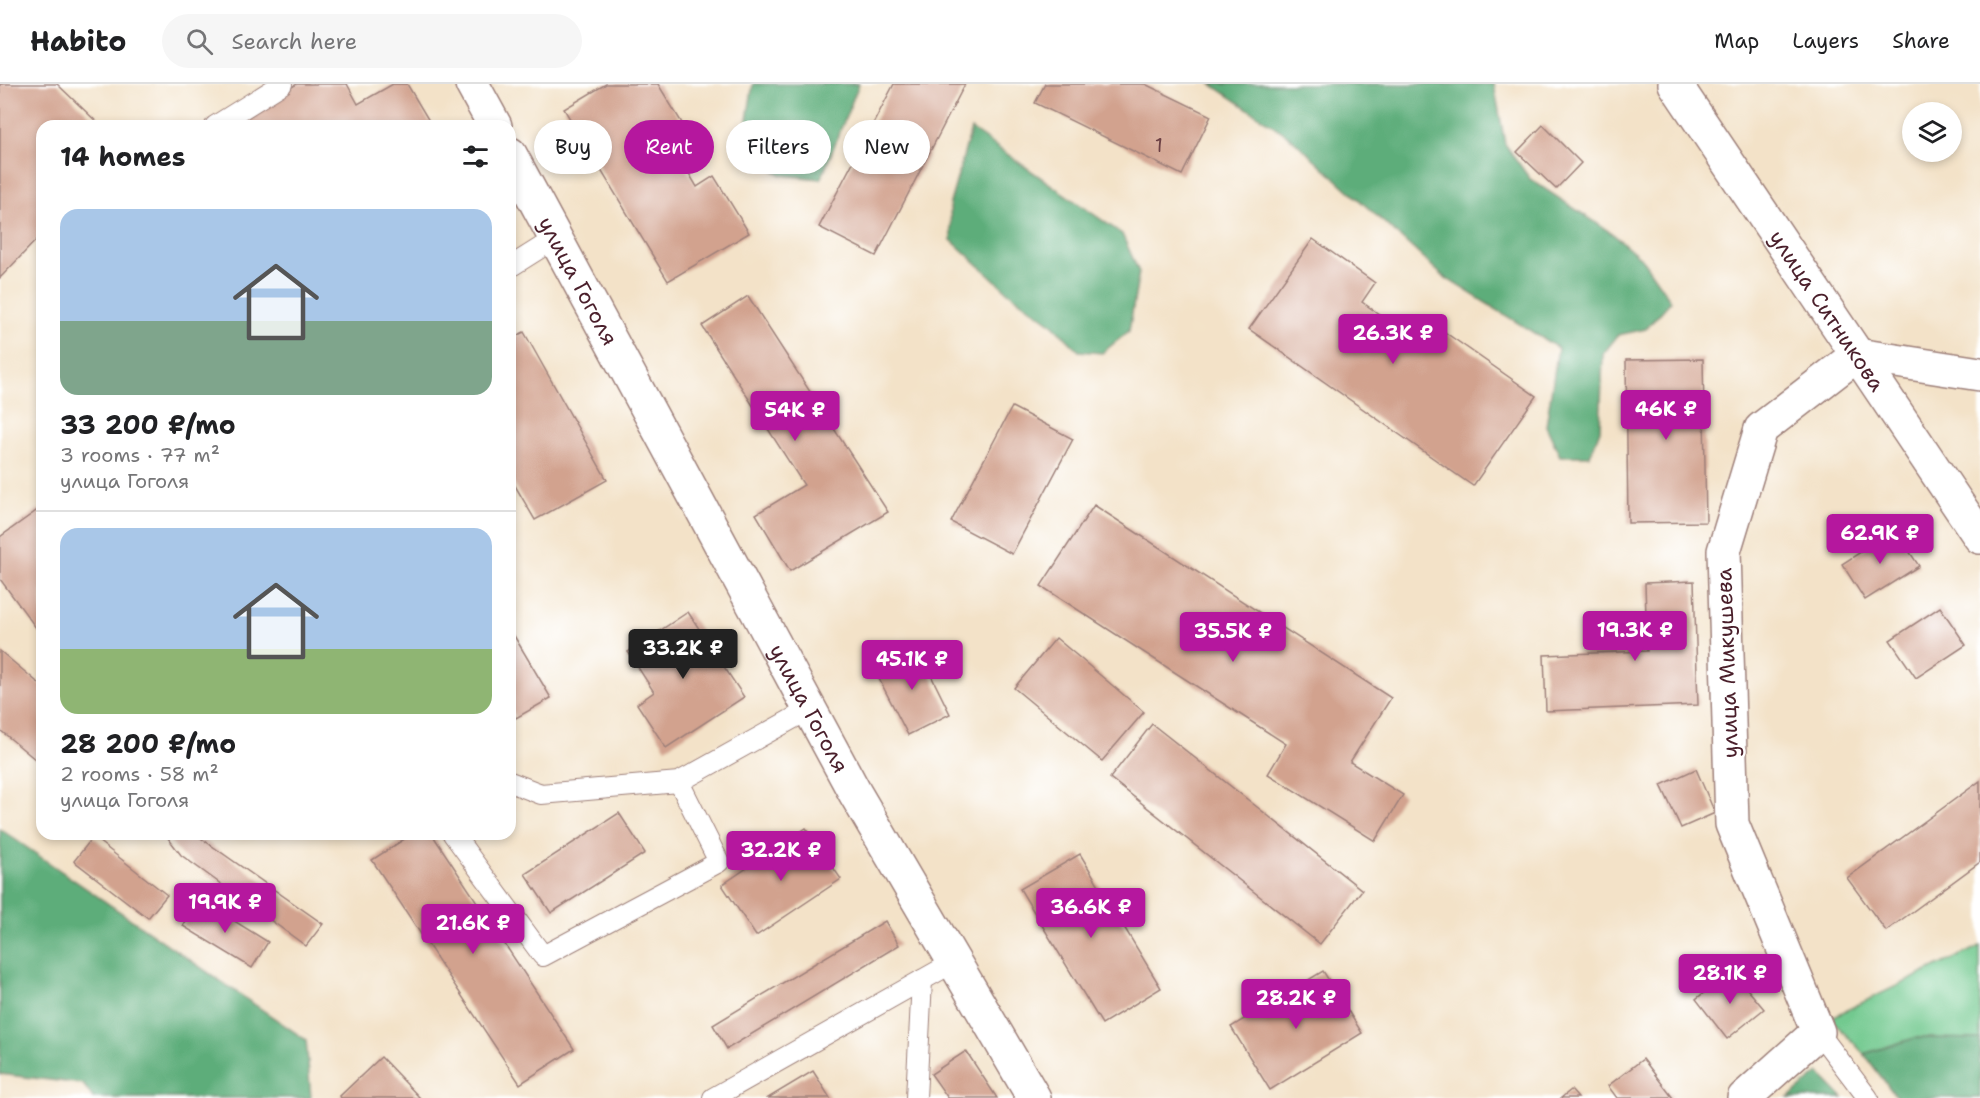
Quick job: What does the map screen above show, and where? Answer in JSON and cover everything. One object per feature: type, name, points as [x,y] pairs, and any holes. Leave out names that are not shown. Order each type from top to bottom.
[{"type":"street","points":[[472,84],[492,120]]},
{"type":"street","name":"улица Ситникова","points":[[1675,84],[1980,537]]},
{"type":"street","name":"улица Гоголя","points":[[516,165],[810,709],[1034,1098]]},
{"type":"street","points":[[1857,355],[1980,374]]},
{"type":"street","name":"улица Микушева","points":[[1818,1032],[1732,824],[1724,551],[1761,429],[1857,355]]},
{"type":"street","points":[[1744,1098],[1818,1032]]},
{"type":"lane","points":[[225,120],[282,84]]},
{"type":"lane","points":[[516,263],[556,238]]},
{"type":"lane","points":[[516,784],[541,794],[679,782],[810,709]]},
{"type":"lane","points":[[457,840],[543,956],[719,862],[679,782]]},
{"type":"lane","points":[[713,1098],[954,962]]},
{"type":"lane","points":[[916,1098],[922,980]]},
{"type":"lane","points":[[1818,1032],[1868,1098]]},
{"type":"green space","points":[[753,84],[859,84],[831,154],[831,120],[747,120]]},
{"type":"green space","points":[[1211,84],[1494,84],[1505,144],[1530,179],[1613,234],[1642,259],[1671,301],[1646,329],[1618,335],[1603,354],[1600,430],[1590,456],[1560,456],[1546,426],[1558,348],[1444,277],[1290,137]]},
{"type":"green space","points":[[971,129],[1122,234],[1139,272],[1129,331],[1102,353],[1079,351],[1051,323],[1008,292],[951,240],[950,203]]},
{"type":"green space","points":[[780,174],[823,174],[821,179]]},
{"type":"green space","points":[[0,829],[306,1040],[311,1098],[93,1098],[83,1084],[0,1074]]},
{"type":"green space","points":[[1980,946],[1980,1039],[1915,1038],[1864,1054],[1830,1018]]},
{"type":"green space","points":[[1915,1038],[1980,1039],[1980,1098],[1897,1098],[1864,1054]]},
{"type":"green space","points":[[1819,1073],[1843,1098],[1788,1098]]},
{"type":"building","points":[[0,84],[57,84],[95,120],[36,120],[36,240],[0,278]]},
{"type":"building","points":[[297,84],[347,84],[358,104],[393,84],[407,84],[428,120],[242,120],[240,117]]},
{"type":"building","points":[[606,84],[658,84],[680,120],[624,120],[624,174],[689,174],[697,187],[714,176],[749,233],[668,281],[603,174],[612,174],[612,120],[571,120],[564,109]]},
{"type":"building","points":[[894,84],[965,84],[930,152],[930,120],[875,120]]},
{"type":"building","points":[[1045,84],[1145,84],[1211,116],[1182,175],[1035,103]]},
{"type":"building","points":[[1543,125],[1581,163],[1556,189],[1517,152]]},
{"type":"building","points":[[847,174],[918,174],[876,256],[819,227]]},
{"type":"building","points":[[1313,239],[1375,283],[1362,302],[1410,336],[1423,317],[1536,396],[1473,486],[1249,329]]},
{"type":"building","points":[[748,296],[888,512],[790,571],[756,514],[804,485],[702,326]]},
{"type":"building","points":[[524,332],[607,480],[535,520],[516,487],[516,336]]},
{"type":"building","points":[[1703,359],[1706,522],[1628,523],[1626,360]]},
{"type":"building","points":[[1012,407],[1073,439],[1012,554],[951,522]]},
{"type":"building","points":[[1094,505],[1391,698],[1350,762],[1403,795],[1375,841],[1268,774],[1286,744],[1041,586]]},
{"type":"building","points":[[36,511],[36,628],[0,579],[0,537]]},
{"type":"building","points":[[1895,530],[1919,566],[1865,600],[1842,564]]},
{"type":"building","points":[[1694,581],[1698,705],[1546,711],[1544,655],[1647,651],[1645,583]]},
{"type":"building","points":[[1940,607],[1966,645],[1916,678],[1890,640]]},
{"type":"building","points":[[688,612],[744,697],[666,748],[637,704],[654,692],[628,652]]},
{"type":"building","points":[[1056,638],[1144,712],[1102,761],[1014,688]]},
{"type":"building","points":[[516,639],[551,698],[516,718]]},
{"type":"building","points":[[917,647],[950,714],[908,735],[874,669]]},
{"type":"building","points":[[0,651],[36,681],[36,760],[0,730]]},
{"type":"building","points":[[1152,724],[1362,890],[1320,944],[1110,778]]},
{"type":"building","points":[[1696,769],[1715,813],[1681,828],[1661,785]]},
{"type":"building","points":[[1980,781],[1980,862],[1886,931],[1847,878]]},
{"type":"building","points":[[619,813],[645,853],[551,913],[525,874]]},
{"type":"building","points":[[806,828],[841,879],[756,936],[722,885]]},
{"type":"building","points":[[91,840],[97,840],[167,895],[148,918],[74,861]]},
{"type":"building","points":[[170,840],[204,840],[323,924],[306,946],[181,855]]},
{"type":"building","points":[[403,840],[436,840],[574,1049],[520,1084],[372,860]]},
{"type":"building","points":[[1080,854],[1161,988],[1102,1024],[1020,889]]},
{"type":"building","points":[[199,899],[268,942],[252,968],[183,926]]},
{"type":"building","points":[[885,921],[899,945],[727,1049],[713,1025]]},
{"type":"building","points":[[1323,971],[1362,1033],[1270,1090],[1231,1027]]},
{"type":"building","points":[[1732,971],[1764,1009],[1727,1039],[1696,999]]},
{"type":"building","points":[[966,1051],[997,1098],[948,1098],[931,1074]]},
{"type":"building","points":[[381,1057],[420,1098],[341,1098],[340,1096]]},
{"type":"building","points":[[1643,1059],[1673,1098],[1617,1098],[1608,1086]]},
{"type":"building","points":[[813,1071],[830,1098],[768,1098]]},
{"type":"building","points":[[1571,1090],[1578,1098],[1561,1098]]}]
